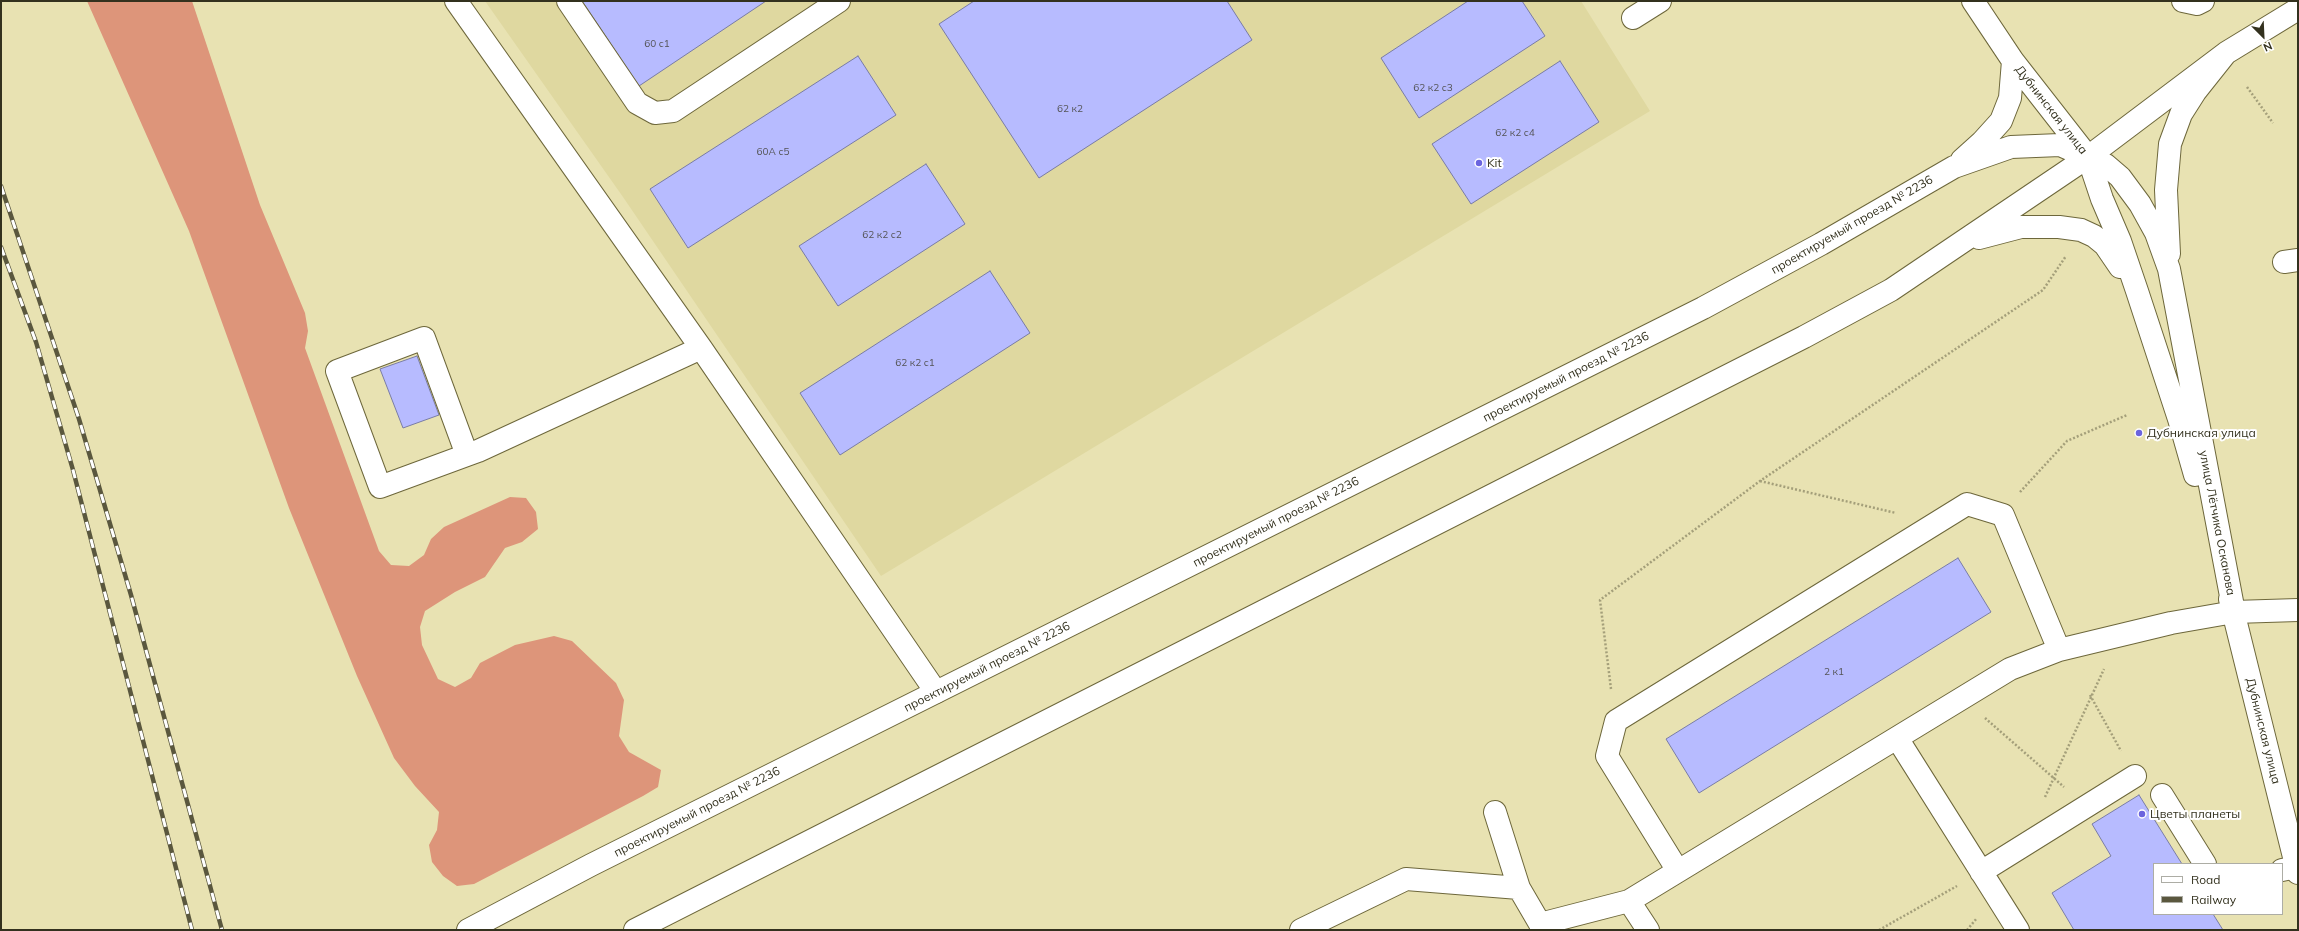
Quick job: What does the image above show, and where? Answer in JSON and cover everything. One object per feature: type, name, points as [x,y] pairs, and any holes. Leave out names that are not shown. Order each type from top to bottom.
[{"type":"main road","points":[[456,1],[701,348],[936,692]]},
{"type":"main road","points":[[568,1],[637,103],[655,113],[673,111],[839,1]]},
{"type":"main road","points":[[1633,18],[1660,1]]},
{"type":"main road","name":"Дубнинская улица","points":[[1972,1],[2013,61],[2088,157],[2102,200],[2120,241],[2179,419],[2234,612],[2292,870]]},
{"type":"main road","points":[[2183,1],[2197,4],[2203,1]]},
{"type":"main road","name":"улица Лётчика Осканова","points":[[2169,269],[2169,230],[2166,190],[2170,144],[2181,114],[2195,92],[2226,53],[2298,9]]},
{"type":"main road","points":[[635,930],[1804,337],[1890,290],[2088,157],[2226,53]]},
{"type":"main road","points":[[1954,167],[1982,142],[2001,121],[2010,98],[2013,61]]},
{"type":"main road","name":"проектируемый проезд № 2236","points":[[468,930],[598,862],[1703,308],[1821,244],[1954,167],[2011,147],[2036,144],[2060,144],[2088,157]]},
{"type":"main road","name":"улица Лётчика Осканова","points":[[2088,157],[2106,165],[2120,177],[2140,204],[2156,232],[2169,269],[2234,612]]},
{"type":"main road","points":[[1965,241],[2021,227],[2058,227],[2081,230],[2094,236],[2105,245],[2137,291]]},
{"type":"main road","points":[[468,455],[424,338],[337,371],[380,487],[468,455],[701,348]]},
{"type":"main road","points":[[1678,871],[1607,756],[1616,721],[1967,504],[2004,515],[2058,650]]},
{"type":"main road","points":[[1496,812],[1519,888],[1540,927],[1629,901],[2010,669],[2058,650],[2121,635],[2234,612],[2298,610]]},
{"type":"main road","points":[[1897,738],[2018,930]]},
{"type":"main road","points":[[1981,872],[2135,776]]},
{"type":"main road","points":[[2162,795],[2204,863]]},
{"type":"main road","points":[[1301,930],[1406,879],[1519,888]]},
{"type":"main road","points":[[1629,901],[1648,930]]},
{"type":"path","points":[[2247,87],[2273,123]]},
{"type":"path","points":[[1616,721],[1600,600],[1760,480],[2043,290],[2068,253]]},
{"type":"path","points":[[2004,515],[2028,482],[2067,440],[2127,415]]},
{"type":"path","points":[[1760,480],[1937,522]]},
{"type":"path","points":[[2044,799],[2090,695],[2121,635]]},
{"type":"path","points":[[1963,698],[2053,779],[2088,806]]},
{"type":"path","points":[[1879,930],[1981,872]]},
{"type":"shaded area","points":[[87,1],[192,1],[260,205],[305,313],[308,331],[305,348],[379,551],[391,565],[409,566],[424,555],[431,539],[444,527],[510,497],[526,498],[536,512],[538,529],[522,542],[505,548],[485,577],[455,592],[425,611],[420,627],[422,645],[438,679],[455,687],[471,678],[480,663],[515,645],[554,636],[572,641],[616,683],[624,700],[619,736],[629,752],[661,770],[658,787],[474,884],[457,886],[443,876],[432,862],[429,845],[437,830],[439,812],[415,786],[394,758],[357,676],[289,508],[189,231]]},
{"type":"shaded area","points":[[485,1],[1581,1],[1650,111],[881,576],[623,197]]},
{"type":"building","points":[[582,1],[766,1],[639,86]]},
{"type":"building","points":[[974,1],[1227,1],[1252,40],[1039,178],[939,24]]},
{"type":"building","points":[[1468,1],[1522,1],[1545,36],[1419,118],[1381,58]]},
{"type":"building","points":[[858,56],[896,115],[688,248],[650,189]]},
{"type":"building","points":[[1560,61],[1599,122],[1471,204],[1432,144]]},
{"type":"building","points":[[926,164],[965,224],[838,306],[799,246]]},
{"type":"building","points":[[990,271],[1030,333],[840,455],[800,393]]},
{"type":"building","points":[[417,356],[439,415],[403,428],[380,369]]},
{"type":"building","points":[[1958,558],[1991,612],[1699,793],[1666,739]]},
{"type":"building","points":[[2139,795],[2181,863],[2153,863],[2153,915],[2214,915],[2223,930],[2074,930],[2052,893],[2111,856],[2092,824]]},
{"type":"railway","points":[[1,186],[79,419],[131,595],[222,930]]},
{"type":"railway","points":[[1,247],[36,342],[73,470],[192,930]]},
{"type":"place","name":"Kit","points":[[1479,163]]},
{"type":"place","name":"Дубнинская улица","points":[[2139,433]]},
{"type":"place","name":"Цветы планеты","points":[[2142,814]]}]
